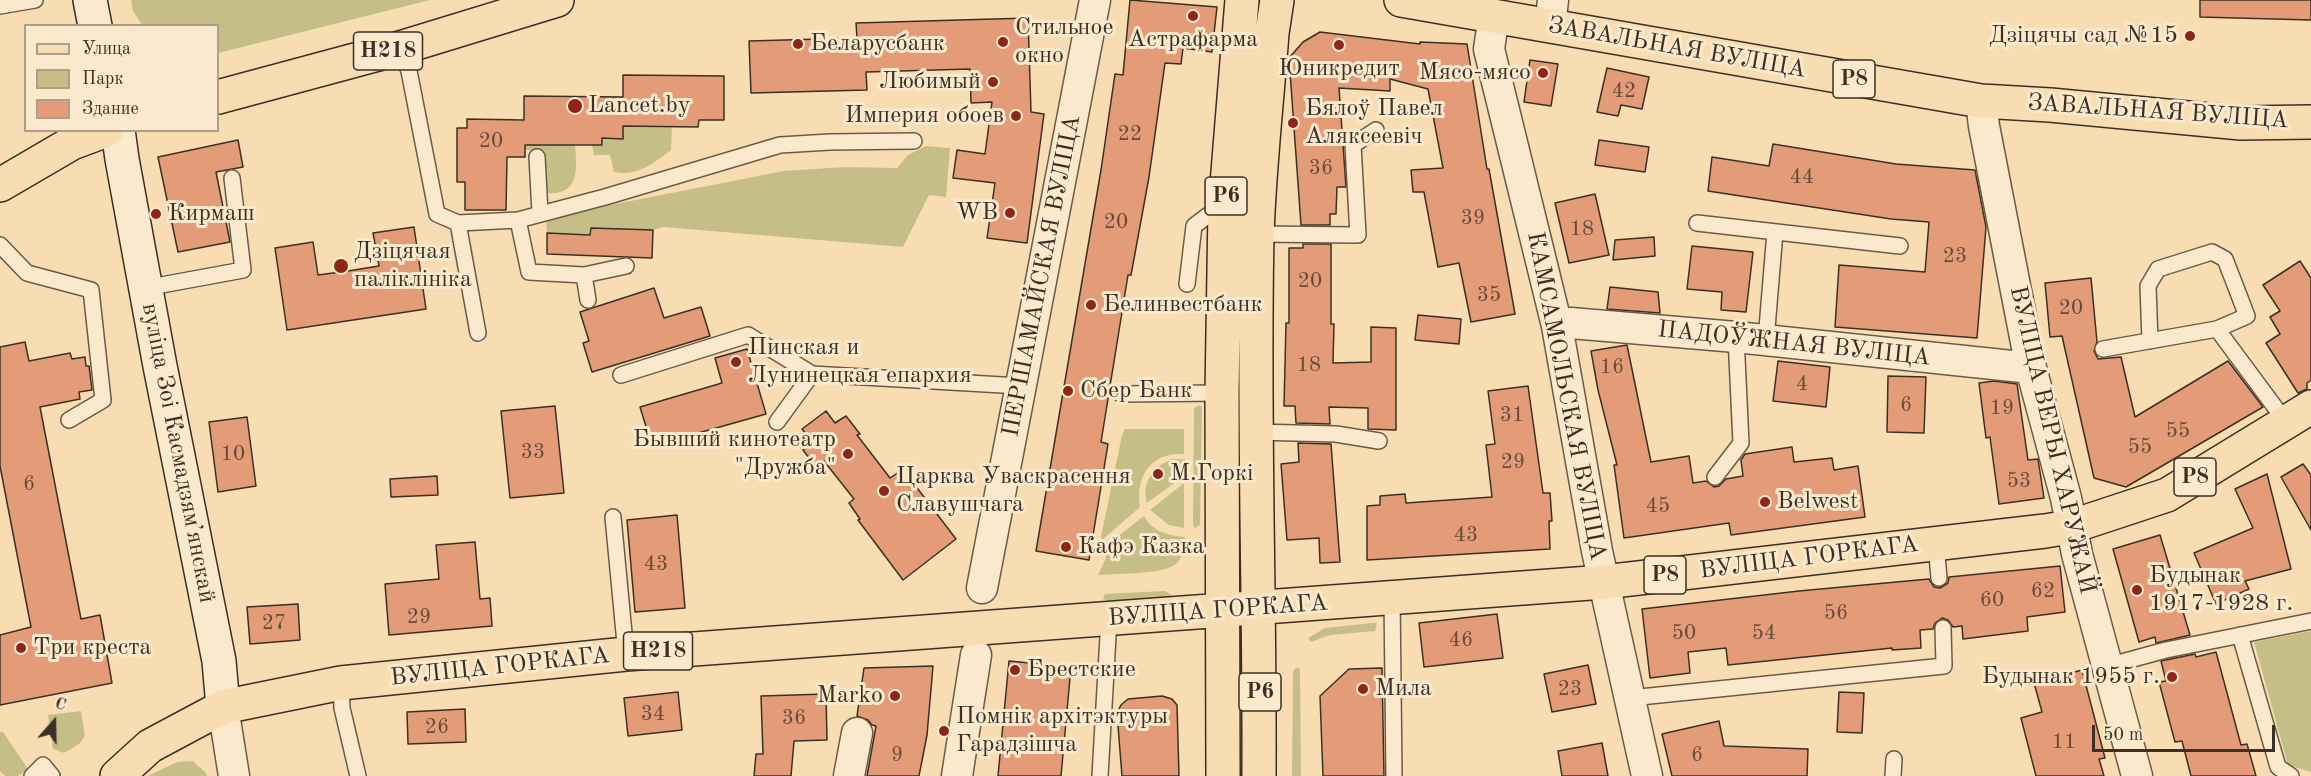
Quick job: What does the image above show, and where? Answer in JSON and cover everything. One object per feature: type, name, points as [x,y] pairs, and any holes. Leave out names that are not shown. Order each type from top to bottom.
[{"type":"main road","points":[[90,0],[95,24]]},
{"type":"main road","name":"Н218","points":[[219,97],[400,48],[557,0]]},
{"type":"main road","name":"Р6","points":[[1223,776],[1222,393],[1226,209],[1242,0]]},
{"type":"main road","name":"Р6","points":[[1259,776],[1255,432],[1257,234],[1272,33],[1277,0]]},
{"type":"main road","name":"ЗАВАЛЬНАЯ ВУЛІЦА","points":[[1401,0],[1494,16],[1551,13],[1982,101],[2241,123],[2311,122]]},
{"type":"main road","points":[[0,185],[72,143],[102,132]]},
{"type":"main road","name":"вуліца Зоі Касмадзямʼянскай","points":[[118,132],[145,288],[219,661],[223,707]]},
{"type":"main road","name":"ВУЛІЦА ГОРКАГА","points":[[117,776],[150,746],[223,707],[341,683],[626,654],[1604,582],[2070,527],[2167,495],[2299,414]]},
{"type":"street","name":"ПЕРШАМАЙСКАЯ ВУЛІЦА","points":[[982,588],[1095,0]]},
{"type":"street","name":"КАМСАМОЛЬСКАЯ ВУЛІЦА","points":[[1494,16],[1489,49],[1557,326],[1604,582],[1647,776]]},
{"type":"street","name":"ВУЛІЦА ВЕРЫ ХАРУЖАЙ","points":[[1982,101],[1984,126],[2031,368],[2066,498],[2070,527],[2137,776]]},
{"type":"street","name":"ПАДОЎЖНАЯ ВУЛІЦА","points":[[1557,326],[1571,323],[1736,337],[2031,368]]},
{"type":"street","points":[[957,776],[976,656]]},
{"type":"street","name":"вуліца Зоі Касмадзямʼянскай","points":[[223,707],[234,776]]},
{"type":"street","points":[[849,776],[856,733]]},
{"type":"lane","points":[[0,6],[35,0]]},
{"type":"lane","points":[[400,48],[409,71],[437,214],[458,223],[518,220],[605,197],[780,145],[914,141]]},
{"type":"lane","points":[[1257,234],[1358,236],[1353,145],[1376,130]]},
{"type":"lane","points":[[537,157],[540,213]]},
{"type":"lane","points":[[145,288],[243,270],[232,178]]},
{"type":"lane","points":[[1187,284],[1194,226],[1206,216],[1226,209]]},
{"type":"lane","points":[[518,220],[529,272],[584,274],[626,266]]},
{"type":"lane","points":[[458,223],[478,333]]},
{"type":"lane","points":[[1697,223],[1900,246]]},
{"type":"lane","points":[[1766,340],[1775,232]]},
{"type":"lane","points":[[0,245],[27,273],[91,290],[103,400],[69,420]]},
{"type":"lane","points":[[2103,350],[2217,329],[2247,316],[2225,259],[2212,252],[2158,269],[2148,286],[2150,341]]},
{"type":"lane","points":[[584,274],[588,300]]},
{"type":"lane","points":[[2217,329],[2299,414]]},
{"type":"lane","points":[[621,375],[748,335],[812,374],[1020,386]]},
{"type":"lane","points":[[1715,477],[1740,443],[1736,337]]},
{"type":"lane","points":[[777,422],[812,374]]},
{"type":"lane","points":[[1121,394],[1222,393]]},
{"type":"lane","points":[[1255,432],[1336,434],[1379,441]]},
{"type":"lane","points":[[612,517],[626,654]]},
{"type":"lane","points":[[1936,544],[1939,578]]},
{"type":"lane","points":[[1392,596],[1394,776]]},
{"type":"lane","points":[[1100,776],[1108,619]]},
{"type":"lane","points":[[2107,666],[2166,650],[2311,621]]},
{"type":"lane","points":[[1630,698],[1944,666],[1943,628]]},
{"type":"lane","points":[[2240,635],[2278,767],[2291,776]]},
{"type":"lane","points":[[341,683],[342,708],[358,776]]},
{"type":"lane","points":[[1893,776],[1894,759]]},
{"type":"lane","points":[[32,776],[43,765],[52,776]]},
{"type":"green space","points":[[131,0],[430,0],[219,53],[219,24],[141,24],[133,11]]},
{"type":"green space","points":[[623,117],[672,126],[671,150],[638,171],[614,172],[610,155],[594,155],[592,145],[602,138],[623,139]]},
{"type":"green space","points":[[525,137],[575,144],[576,171],[571,185],[557,193],[546,193],[545,151],[525,150]]},
{"type":"green space","points":[[926,146],[950,148],[946,197],[929,195],[903,247],[663,227],[653,230],[591,228],[590,235],[547,233],[546,222],[574,212],[784,171],[845,167],[897,168],[908,155]]},
{"type":"green space","points":[[1200,405],[1202,407],[1200,525],[1195,528],[1193,525],[1194,408]]},
{"type":"green space","points":[[1125,429],[1184,429],[1184,454],[1162,457],[1148,468],[1140,485],[1140,507],[1102,540],[1122,435]]},
{"type":"green space","points":[[1172,459],[1185,459],[1184,476],[1147,503],[1146,489],[1150,476],[1159,466]]},
{"type":"green space","points":[[1184,483],[1184,528],[1169,525],[1150,510]]},
{"type":"green space","points":[[1144,516],[1161,532],[1185,537],[1184,549],[1179,560],[1173,566],[1157,571],[1098,575],[1106,558],[1104,547]]},
{"type":"green space","points":[[1165,591],[1173,596],[1169,599],[1109,601],[1103,599],[1105,594]]},
{"type":"green space","points":[[1377,623],[1375,631],[1330,635],[1311,642],[1308,638],[1325,628]]},
{"type":"green space","points":[[2311,631],[2311,772],[2288,765],[2254,642]]},
{"type":"green space","points":[[1295,668],[1299,668],[1300,672],[1301,776],[1292,776],[1293,672]]},
{"type":"green space","points":[[1236,670],[1244,670],[1243,776],[1235,776]]},
{"type":"green space","points":[[81,711],[85,736],[79,744],[64,753],[53,749],[48,715]]},
{"type":"green space","points":[[0,732],[3,732],[28,769],[18,776],[5,776],[0,771]]},
{"type":"green space","points":[[193,761],[207,776],[148,776],[177,762]]},
{"type":"building","points":[[1130,0],[1217,7],[1212,52],[1183,48],[1181,64],[1165,63],[1149,177],[1131,275],[1128,275],[1101,442],[1108,444],[1089,560],[1036,551],[1101,170],[1115,74],[1123,75]]},
{"type":"building","points":[[2200,0],[2311,0],[2311,20],[2200,17]]},
{"type":"building","points":[[1028,18],[1031,112],[1044,114],[1027,243],[987,238],[995,183],[953,178],[957,150],[985,154],[992,102],[971,103],[970,69],[866,72],[867,90],[751,93],[749,41],[857,38],[856,23]]},
{"type":"building","points":[[1320,32],[1420,44],[1420,42],[1467,44],[1487,169],[1489,169],[1515,314],[1471,322],[1459,263],[1438,267],[1424,192],[1413,192],[1411,170],[1443,168],[1428,89],[1390,79],[1390,91],[1339,88],[1346,187],[1337,187],[1336,214],[1330,214],[1330,225],[1301,225],[1289,58],[1303,42]]},
{"type":"building","points":[[1530,60],[1558,64],[1551,106],[1524,102]]},
{"type":"building","points":[[1607,68],[1649,77],[1642,109],[1621,105],[1618,116],[1597,112]]},
{"type":"building","points":[[623,75],[724,76],[724,120],[699,120],[698,127],[623,126],[623,139],[602,138],[602,145],[525,145],[525,157],[507,157],[506,210],[465,210],[465,182],[457,182],[457,128],[467,128],[467,119],[524,120],[524,96],[623,97]]},
{"type":"building","points":[[238,140],[243,167],[216,172],[230,242],[178,252],[158,157]]},
{"type":"building","points":[[1599,140],[1649,147],[1645,172],[1595,165]]},
{"type":"building","points":[[1773,144],[1896,164],[1975,170],[1986,227],[1977,338],[1835,327],[1839,265],[1925,272],[1929,222],[1891,219],[1708,191],[1712,157],[1769,166]]},
{"type":"building","points":[[1595,194],[1609,255],[1569,263],[1555,203]]},
{"type":"building","points":[[414,227],[426,309],[287,330],[275,248],[313,242],[318,275],[348,271],[379,266],[373,233]]},
{"type":"building","points":[[591,228],[653,230],[652,258],[547,254],[547,233],[590,235]]},
{"type":"building","points":[[1654,237],[1655,256],[1613,260],[1615,240]]},
{"type":"building","points":[[1303,244],[1331,244],[1333,363],[1371,362],[1371,327],[1396,328],[1396,430],[1368,429],[1368,408],[1329,407],[1330,424],[1296,423],[1295,406],[1284,406],[1286,323],[1289,323],[1289,248],[1303,248]]},
{"type":"building","points":[[1692,246],[1753,252],[1746,312],[1721,310],[1722,292],[1687,289]]},
{"type":"building","points":[[2300,261],[2311,278],[2311,380],[2307,383],[2307,389],[2298,393],[2266,343],[2280,334],[2270,317],[2280,311],[2263,285]]},
{"type":"building","points":[[2091,278],[2097,342],[2094,351],[2098,359],[2121,357],[2135,417],[2228,361],[2263,407],[2126,487],[2094,478],[2062,336],[2050,337],[2045,283]]},
{"type":"building","points":[[1610,287],[1658,292],[1660,313],[1607,309]]},
{"type":"building","points":[[654,288],[664,318],[701,307],[710,336],[592,372],[583,343],[589,341],[580,312]]},
{"type":"building","points":[[1418,315],[1461,319],[1459,344],[1415,340]]},
{"type":"building","points":[[25,342],[29,361],[70,353],[72,359],[85,357],[86,366],[89,366],[92,390],[79,392],[80,399],[40,407],[81,619],[100,615],[112,683],[0,705],[0,635],[31,627],[0,466],[0,347]]},
{"type":"building","points":[[1627,345],[1651,462],[1689,456],[1693,483],[1706,481],[1714,487],[1719,486],[1726,479],[1743,476],[1741,460],[1745,454],[1792,447],[1794,462],[1832,458],[1834,470],[1858,466],[1865,517],[1731,535],[1729,523],[1624,538],[1614,465],[1617,465],[1598,390],[1591,351]]},
{"type":"building","points":[[747,349],[766,414],[652,446],[640,407],[722,383],[715,358]]},
{"type":"building","points":[[1778,361],[1830,367],[1826,407],[1773,401]]},
{"type":"building","points":[[1888,376],[1926,377],[1924,433],[1887,432]]},
{"type":"building","points":[[1994,381],[2017,384],[2028,460],[2038,459],[2044,498],[1999,504],[1990,437],[1986,438],[1979,383]]},
{"type":"building","points":[[1528,386],[1543,493],[1550,493],[1552,521],[1549,521],[1550,549],[1367,560],[1367,506],[1380,505],[1380,496],[1405,494],[1406,503],[1492,497],[1486,445],[1495,444],[1488,391]]},
{"type":"building","points":[[555,406],[564,493],[510,498],[501,411]]},
{"type":"building","name":"Царква Уваскрасення Славушчага","points":[[826,411],[835,423],[846,416],[860,434],[857,435],[890,478],[899,472],[907,483],[911,480],[956,539],[903,580],[858,520],[860,519],[849,503],[854,499],[824,461],[816,467],[803,450],[813,443],[802,429]]},
{"type":"building","points":[[247,417],[256,486],[218,492],[209,422]]},
{"type":"building","points":[[1298,443],[1331,444],[1340,562],[1320,563],[1319,538],[1287,540],[1281,464],[1299,462]]},
{"type":"building","points":[[2303,464],[2311,475],[2311,530],[2281,477]]},
{"type":"building","points":[[2267,474],[2291,569],[2245,581],[2249,589],[2216,604],[2194,553],[2253,528],[2235,489]]},
{"type":"building","points":[[437,476],[438,495],[391,497],[390,479]]},
{"type":"building","points":[[677,515],[685,608],[635,612],[627,520]]},
{"type":"building","points":[[2160,535],[2190,635],[2156,643],[2155,637],[2139,642],[2113,549]]},
{"type":"building","points":[[475,542],[480,599],[490,598],[492,626],[389,635],[385,584],[439,579],[436,545]]},
{"type":"building","points":[[2060,566],[2065,612],[2027,617],[2028,631],[1963,639],[1962,626],[1953,627],[1948,620],[1942,618],[1935,623],[1933,629],[1920,630],[1921,648],[1892,650],[1892,648],[1728,665],[1726,648],[1688,652],[1690,673],[1650,678],[1642,609],[1929,579],[1934,587],[1940,588],[1948,583],[1949,577]]},
{"type":"building","points":[[298,604],[300,640],[250,644],[247,607]]},
{"type":"building","points":[[1497,614],[1503,658],[1424,667],[1419,623]]},
{"type":"building","points":[[2216,652],[2241,745],[2247,744],[2256,776],[2191,776],[2182,741],[2175,742],[2159,682],[2166,681],[2161,661]]},
{"type":"building","points":[[1009,661],[1071,667],[1061,776],[998,776]]},
{"type":"building","points":[[1588,665],[1596,704],[1552,712],[1544,674]]},
{"type":"building","name":"Marko","points":[[933,666],[927,735],[919,776],[867,776],[876,726],[857,716],[864,668]]},
{"type":"building","points":[[1382,668],[1384,776],[1323,776],[1320,696],[1349,669]]},
{"type":"building","points":[[2082,670],[2105,758],[2099,759],[2104,776],[2036,776],[2021,718],[2042,712],[2034,683]]},
{"type":"building","points":[[678,692],[682,730],[628,736],[624,698]]},
{"type":"building","points":[[1839,692],[1864,693],[1862,733],[1837,732]]},
{"type":"building","points":[[826,694],[827,740],[794,741],[791,776],[754,776],[756,754],[763,754],[761,696]]},
{"type":"building","points":[[1162,696],[1172,699],[1177,705],[1179,776],[1122,776],[1117,713],[1121,705],[1128,699]]},
{"type":"building","points":[[465,709],[466,742],[408,744],[407,712]]},
{"type":"building","points":[[1719,721],[1724,746],[1808,749],[1807,776],[1672,776],[1662,734]]},
{"type":"building","points":[[1602,743],[1608,776],[1562,776],[1558,751]]},
{"type":"place","name":"Астрафарма","points":[[1193,16]]},
{"type":"place","name":"Дзіцячы сад №15","points":[[2190,36]]},
{"type":"place","name":"Стильное окно","points":[[1003,42]]},
{"type":"place","name":"Беларусбанк","points":[[798,44]]},
{"type":"place","name":"Юникредит","points":[[1339,45]]},
{"type":"place","name":"Мясо-мясо","points":[[1543,73]]},
{"type":"place","name":"Любимый","points":[[993,82]]},
{"type":"place","name":"Lancet.by","points":[[575,106]]},
{"type":"place","name":"Империя обоев","points":[[1016,116]]},
{"type":"place","name":"Бялоў Павел Аляксеевіч","points":[[1293,123]]},
{"type":"place","name":"WB","points":[[1010,213]]},
{"type":"place","name":"Кирмаш","points":[[156,214]]},
{"type":"place","name":"Дзіцячая паліклініка","points":[[341,266]]},
{"type":"place","name":"Белинвестбанк","points":[[1091,305]]},
{"type":"place","name":"Пинская и Лунинецкая епархия","points":[[736,362]]},
{"type":"place","name":"Сбер Банк","points":[[1068,391]]},
{"type":"place","name":"Бывший кинотеатр \"Дружба\"","points":[[848,454]]},
{"type":"place","name":"М.Горкі","points":[[1158,474]]},
{"type":"place","name":"Царква Уваскрасення Славушчага","points":[[884,491]]},
{"type":"place","name":"Belwest","points":[[1765,502]]},
{"type":"place","name":"Кафэ Казка","points":[[1066,547]]},
{"type":"place","name":"Будынак 1917-1928 г.","points":[[2137,590]]},
{"type":"place","name":"Три креста","points":[[21,648]]},
{"type":"place","name":"Брестские","points":[[1015,670]]},
{"type":"place","name":"Будынак 1955 г.","points":[[2172,677]]},
{"type":"place","name":"Мила","points":[[1363,689]]},
{"type":"place","name":"Marko","points":[[895,696]]},
{"type":"place","name":"Помнік архітэктуры Гарадзішча","points":[[944,731]]}]
